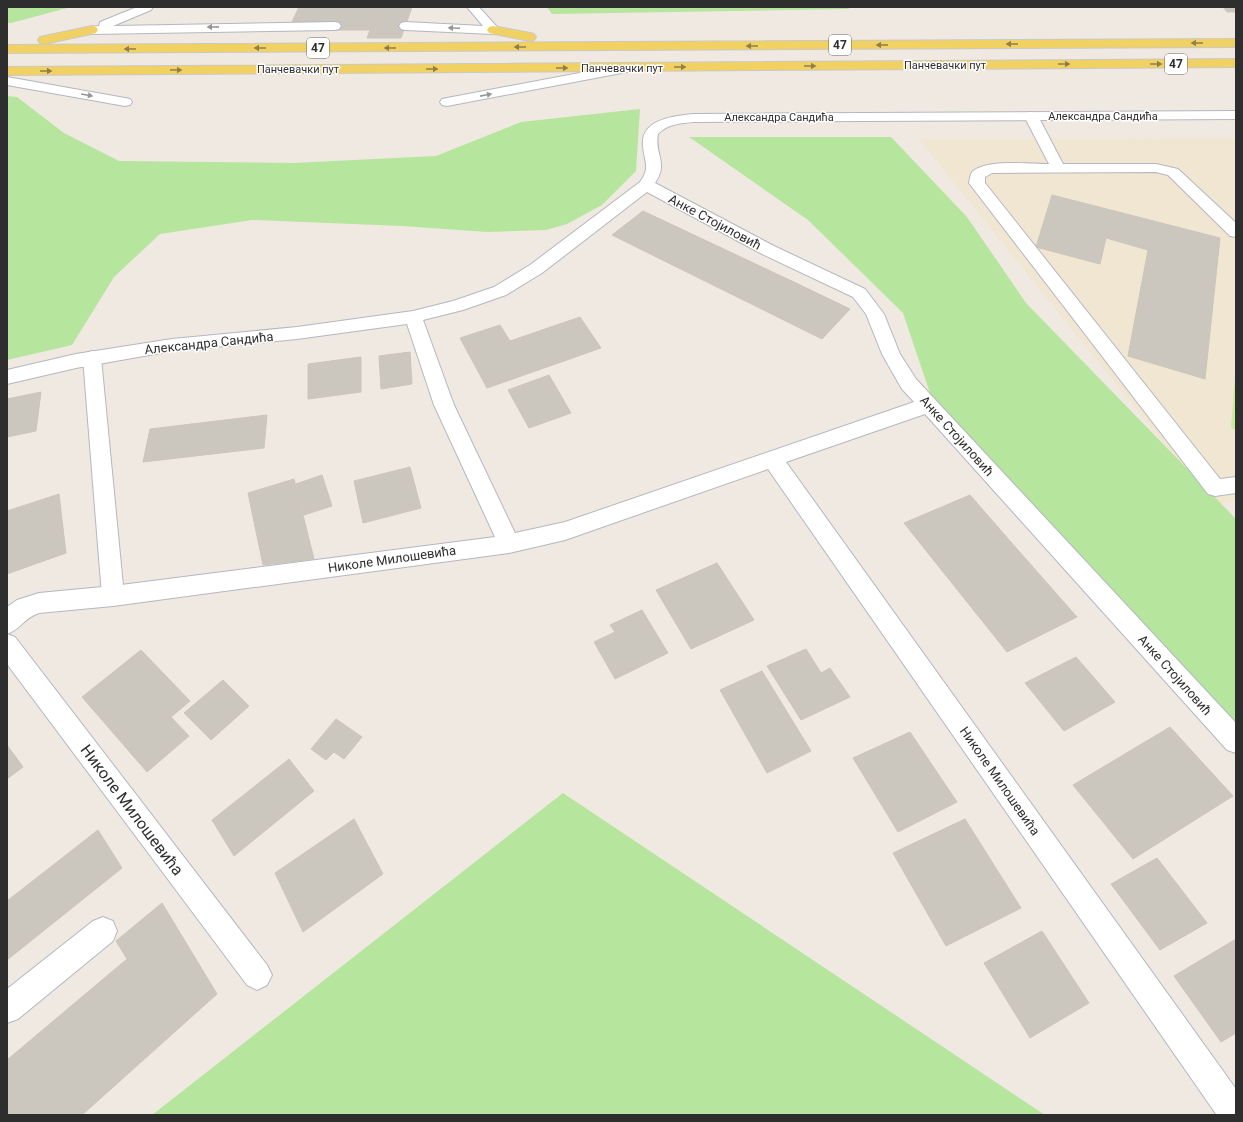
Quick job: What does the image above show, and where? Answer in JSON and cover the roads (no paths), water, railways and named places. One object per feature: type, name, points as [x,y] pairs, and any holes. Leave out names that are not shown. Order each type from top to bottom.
[{"type":"main road","points":[[7,46],[92,30]]},
{"type":"main road","points":[[493,30],[556,41],[629,47]]},
{"type":"main road","name":"Панчевачки пут","points":[[7,49],[1236,43]]},
{"type":"main road","name":"Панчевачки пут","points":[[7,71],[1236,63]]},
{"type":"street","points":[[92,30],[148,7]]},
{"type":"street","points":[[473,7],[493,30]]},
{"type":"street","points":[[92,30],[336,26]]},
{"type":"street","points":[[404,26],[493,30]]},
{"type":"street","points":[[448,102],[628,68]]},
{"type":"street","points":[[7,81],[125,102]]},
{"type":"street","name":"Александра Сандића","points":[[7,377],[92,358],[172,345],[297,333],[413,317],[457,306],[500,291],[536,269],[646,185],[653,176],[655,166],[650,139],[654,130],[677,119],[1236,115]]},
{"type":"street","points":[[1031,116],[1058,168]]},
{"type":"street","points":[[1236,232],[1194,190],[1173,172],[1156,168],[989,169],[978,175],[978,183],[1215,488],[1236,485]]},
{"type":"street","name":"Анке Стојиловић","points":[[646,185],[768,250],[859,293],[870,304],[877,317],[892,355],[906,378],[928,405],[1236,741]]},
{"type":"street","points":[[413,317],[444,405],[509,544]]},
{"type":"street","points":[[92,358],[113,596]]},
{"type":"street","name":"Николе Милошевића","points":[[7,624],[13,616],[25,607],[39,603],[113,596],[509,544],[565,531],[604,519],[928,405]]},
{"type":"street","name":"Николе Милошевића","points":[[772,459],[1227,1103]]},
{"type":"street","name":"Николе Милошевића","points":[[7,645],[257,976]]},
{"type":"street","points":[[7,1008],[103,931]]}]
